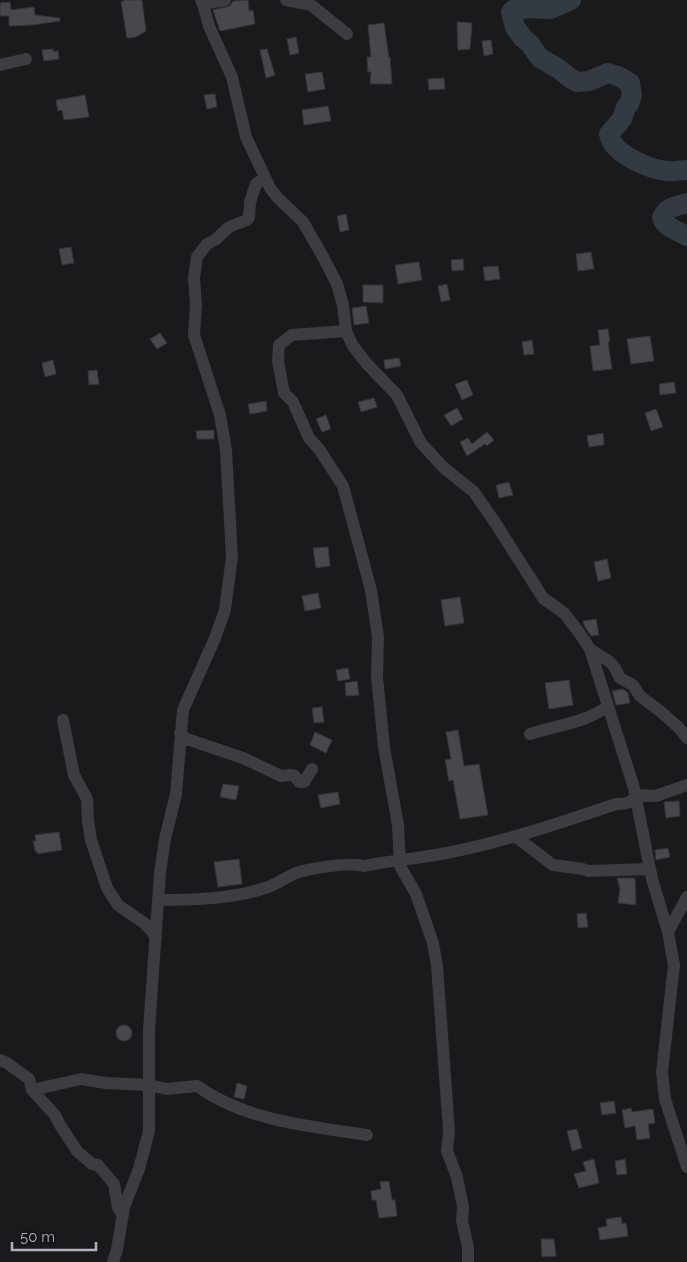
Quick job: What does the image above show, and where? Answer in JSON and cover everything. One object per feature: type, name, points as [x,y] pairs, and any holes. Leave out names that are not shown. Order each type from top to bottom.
[{"type":"street","points":[[225,0],[202,2],[232,77],[246,137],[264,178],[278,198],[303,222],[337,284],[343,306],[346,331],[353,346],[367,364],[397,395],[421,443],[443,467],[474,492],[543,598],[564,613],[590,649],[635,797],[650,868],[668,932],[674,965],[662,1072],[665,1100],[687,1167]]},
{"type":"street","points":[[286,0],[311,5],[347,34]]},
{"type":"street","points":[[0,65],[26,60]]},
{"type":"street","points":[[113,1262],[117,1250],[124,1207],[139,1169],[149,1131],[149,1030],[158,900],[165,840],[176,794],[183,710],[215,638],[225,610],[232,557],[226,450],[220,414],[194,335],[196,257],[207,244],[215,240],[229,227],[249,218],[250,202],[256,184],[264,178]]},
{"type":"street","points":[[346,331],[292,335],[279,346],[278,360],[284,392],[293,402],[310,438],[343,486],[372,590],[378,637],[377,677],[384,747],[398,825],[399,860],[404,876],[416,894],[433,943],[438,966],[449,1131],[447,1151],[457,1177],[463,1207],[462,1221],[468,1247],[468,1262]]},
{"type":"street","points":[[590,649],[610,662],[620,678],[633,685],[640,696],[662,712],[687,738]]},
{"type":"street","points":[[530,734],[589,717],[601,712],[608,706]]},
{"type":"street","points":[[63,720],[74,775],[87,799],[91,840],[107,888],[118,905],[150,928],[156,938]]},
{"type":"street","points":[[180,733],[188,739],[243,758],[281,776],[290,774],[295,776],[299,782],[304,782],[312,769]]},
{"type":"street","points":[[158,900],[184,900],[247,893],[266,888],[306,870],[355,863],[364,866],[435,855],[516,837],[616,804],[630,802],[638,795],[656,796],[687,785]]},
{"type":"street","points":[[516,837],[552,865],[596,872],[650,868]]},
{"type":"street","points":[[668,932],[687,897]]},
{"type":"street","points":[[0,1060],[7,1063],[29,1080],[32,1090],[55,1115],[77,1151],[92,1164],[98,1165],[114,1184],[118,1208],[123,1215]]},
{"type":"street","points":[[32,1090],[81,1079],[167,1089],[197,1086],[214,1098],[244,1111],[290,1123],[367,1135]]},
{"type":"building","points":[[125,0],[142,0],[146,31],[136,37],[127,38],[121,2]]},
{"type":"building","points":[[248,0],[249,11],[253,10],[255,24],[220,31],[213,10],[230,6],[233,1]]},
{"type":"building","points":[[10,2],[11,10],[34,7],[35,15],[60,18],[60,21],[9,26],[9,16],[0,16],[0,3]]},
{"type":"building","points":[[457,22],[472,23],[470,49],[458,50]]},
{"type":"building","points":[[384,23],[390,57],[392,84],[370,84],[371,72],[368,72],[367,57],[371,57],[368,25]]},
{"type":"building","points":[[296,37],[299,53],[290,55],[287,39]]},
{"type":"building","points":[[491,40],[493,54],[484,56],[482,41]]},
{"type":"building","points":[[53,49],[53,52],[58,51],[59,59],[44,61],[42,50]]},
{"type":"building","points":[[267,49],[275,75],[266,78],[260,50]]},
{"type":"building","points":[[322,72],[325,89],[308,92],[305,74]]},
{"type":"building","points":[[444,78],[445,89],[429,90],[428,79]]},
{"type":"building","points":[[215,94],[217,107],[207,109],[204,95]]},
{"type":"building","points":[[85,95],[89,117],[64,120],[62,110],[58,111],[56,100]]},
{"type":"building","points":[[328,106],[331,121],[304,125],[302,110]]},
{"type":"building","points":[[346,214],[349,230],[340,232],[337,216]]},
{"type":"building","points":[[71,247],[74,263],[62,265],[59,249]]},
{"type":"building","points":[[591,252],[594,269],[578,271],[576,254]]},
{"type":"building","points":[[463,259],[464,270],[452,271],[451,260]]},
{"type":"building","points":[[419,262],[422,280],[398,284],[395,265]]},
{"type":"building","points":[[498,266],[500,279],[485,281],[483,267]]},
{"type":"building","points":[[447,284],[450,300],[441,302],[438,286]]},
{"type":"building","points":[[363,285],[383,285],[383,303],[363,302]]},
{"type":"building","points":[[366,306],[369,323],[354,325],[352,308]]},
{"type":"building","points":[[608,329],[612,369],[593,371],[590,346],[600,345],[598,330]]},
{"type":"building","points":[[160,333],[167,343],[157,349],[150,339]]},
{"type":"building","points":[[650,336],[654,361],[631,364],[627,339]]},
{"type":"building","points":[[532,340],[534,354],[524,355],[522,342]]},
{"type":"building","points":[[399,358],[401,366],[385,369],[384,360]]},
{"type":"building","points":[[53,360],[56,374],[45,377],[42,363]]},
{"type":"building","points":[[97,370],[99,384],[89,385],[88,371]]},
{"type":"building","points":[[467,380],[473,395],[462,400],[455,384]]},
{"type":"building","points":[[674,382],[676,393],[660,395],[659,384]]},
{"type":"building","points":[[374,398],[377,407],[361,412],[358,402]]},
{"type":"building","points":[[266,401],[267,411],[250,414],[248,404]]},
{"type":"building","points":[[457,408],[463,419],[451,426],[444,415]]},
{"type":"building","points":[[656,409],[663,427],[651,431],[645,413]]},
{"type":"building","points":[[326,415],[331,429],[322,432],[316,419]]},
{"type":"building","points":[[214,430],[214,439],[197,439],[196,431]]},
{"type":"building","points":[[487,432],[494,440],[487,446],[485,444],[467,456],[460,442],[468,438],[472,444]]},
{"type":"building","points":[[603,433],[604,445],[589,447],[587,436]]},
{"type":"building","points":[[509,482],[513,495],[499,498],[496,485]]},
{"type":"building","points":[[328,547],[330,566],[316,568],[313,548]]},
{"type":"building","points":[[607,559],[611,578],[598,581],[594,562]]},
{"type":"building","points":[[318,593],[321,608],[305,611],[302,596]]},
{"type":"building","points":[[460,597],[464,623],[445,626],[441,600]]},
{"type":"building","points":[[596,619],[599,635],[591,636],[583,621]]},
{"type":"building","points":[[348,668],[350,679],[338,681],[336,670]]},
{"type":"building","points":[[569,680],[573,705],[549,709],[545,683]]},
{"type":"building","points":[[357,681],[359,695],[346,696],[345,683]]},
{"type":"building","points":[[623,689],[628,693],[630,703],[616,705],[612,691]]},
{"type":"building","points":[[322,707],[324,722],[314,723],[312,708]]},
{"type":"building","points":[[458,730],[464,766],[479,764],[488,815],[460,819],[453,780],[449,781],[445,760],[451,759],[446,732]]},
{"type":"building","points":[[315,732],[332,740],[326,753],[310,745]]},
{"type":"building","points":[[223,784],[239,786],[236,800],[220,797]]},
{"type":"building","points":[[338,792],[340,804],[321,808],[318,795]]},
{"type":"building","points":[[679,801],[680,816],[666,818],[664,802]]},
{"type":"building","points":[[59,832],[62,850],[37,854],[33,841],[36,841],[35,835]]},
{"type":"building","points":[[668,848],[670,857],[656,860],[655,850]]},
{"type":"building","points":[[239,859],[242,884],[218,887],[214,862]]},
{"type":"building","points":[[617,878],[635,878],[636,905],[618,903],[620,889]]},
{"type":"building","points":[[586,913],[588,927],[578,928],[577,914]]},
{"type":"building","points":[[121,1025],[127,1025],[132,1030],[130,1039],[121,1041],[116,1036],[116,1030]]},
{"type":"building","points":[[237,1083],[247,1086],[244,1099],[234,1097]]},
{"type":"building","points":[[614,1101],[616,1113],[602,1115],[600,1103]]},
{"type":"building","points":[[631,1108],[632,1112],[653,1109],[655,1123],[648,1124],[650,1138],[637,1140],[635,1126],[625,1128],[622,1110]]},
{"type":"building","points":[[577,1129],[582,1148],[572,1151],[567,1131]]},
{"type":"building","points":[[594,1159],[599,1183],[579,1188],[574,1174],[586,1171],[583,1162]]},
{"type":"building","points":[[625,1159],[627,1174],[617,1175],[615,1161]]},
{"type":"building","points":[[389,1181],[392,1200],[395,1200],[397,1216],[379,1218],[376,1200],[372,1200],[371,1191],[381,1189],[380,1182]]},
{"type":"building","points":[[621,1217],[622,1224],[626,1223],[628,1236],[600,1240],[598,1228],[607,1226],[606,1219]]},
{"type":"building","points":[[541,1239],[554,1239],[556,1256],[542,1257]]},
{"type":"waterway","points":[[571,0],[550,9],[529,8],[513,10],[511,12],[515,27],[540,58],[577,82],[589,81],[608,73],[630,83],[632,95],[622,119],[609,134],[612,141],[624,154],[642,164],[659,170],[687,170]]},
{"type":"waterway","points":[[687,203],[669,209],[662,218],[669,227],[687,236]]}]
